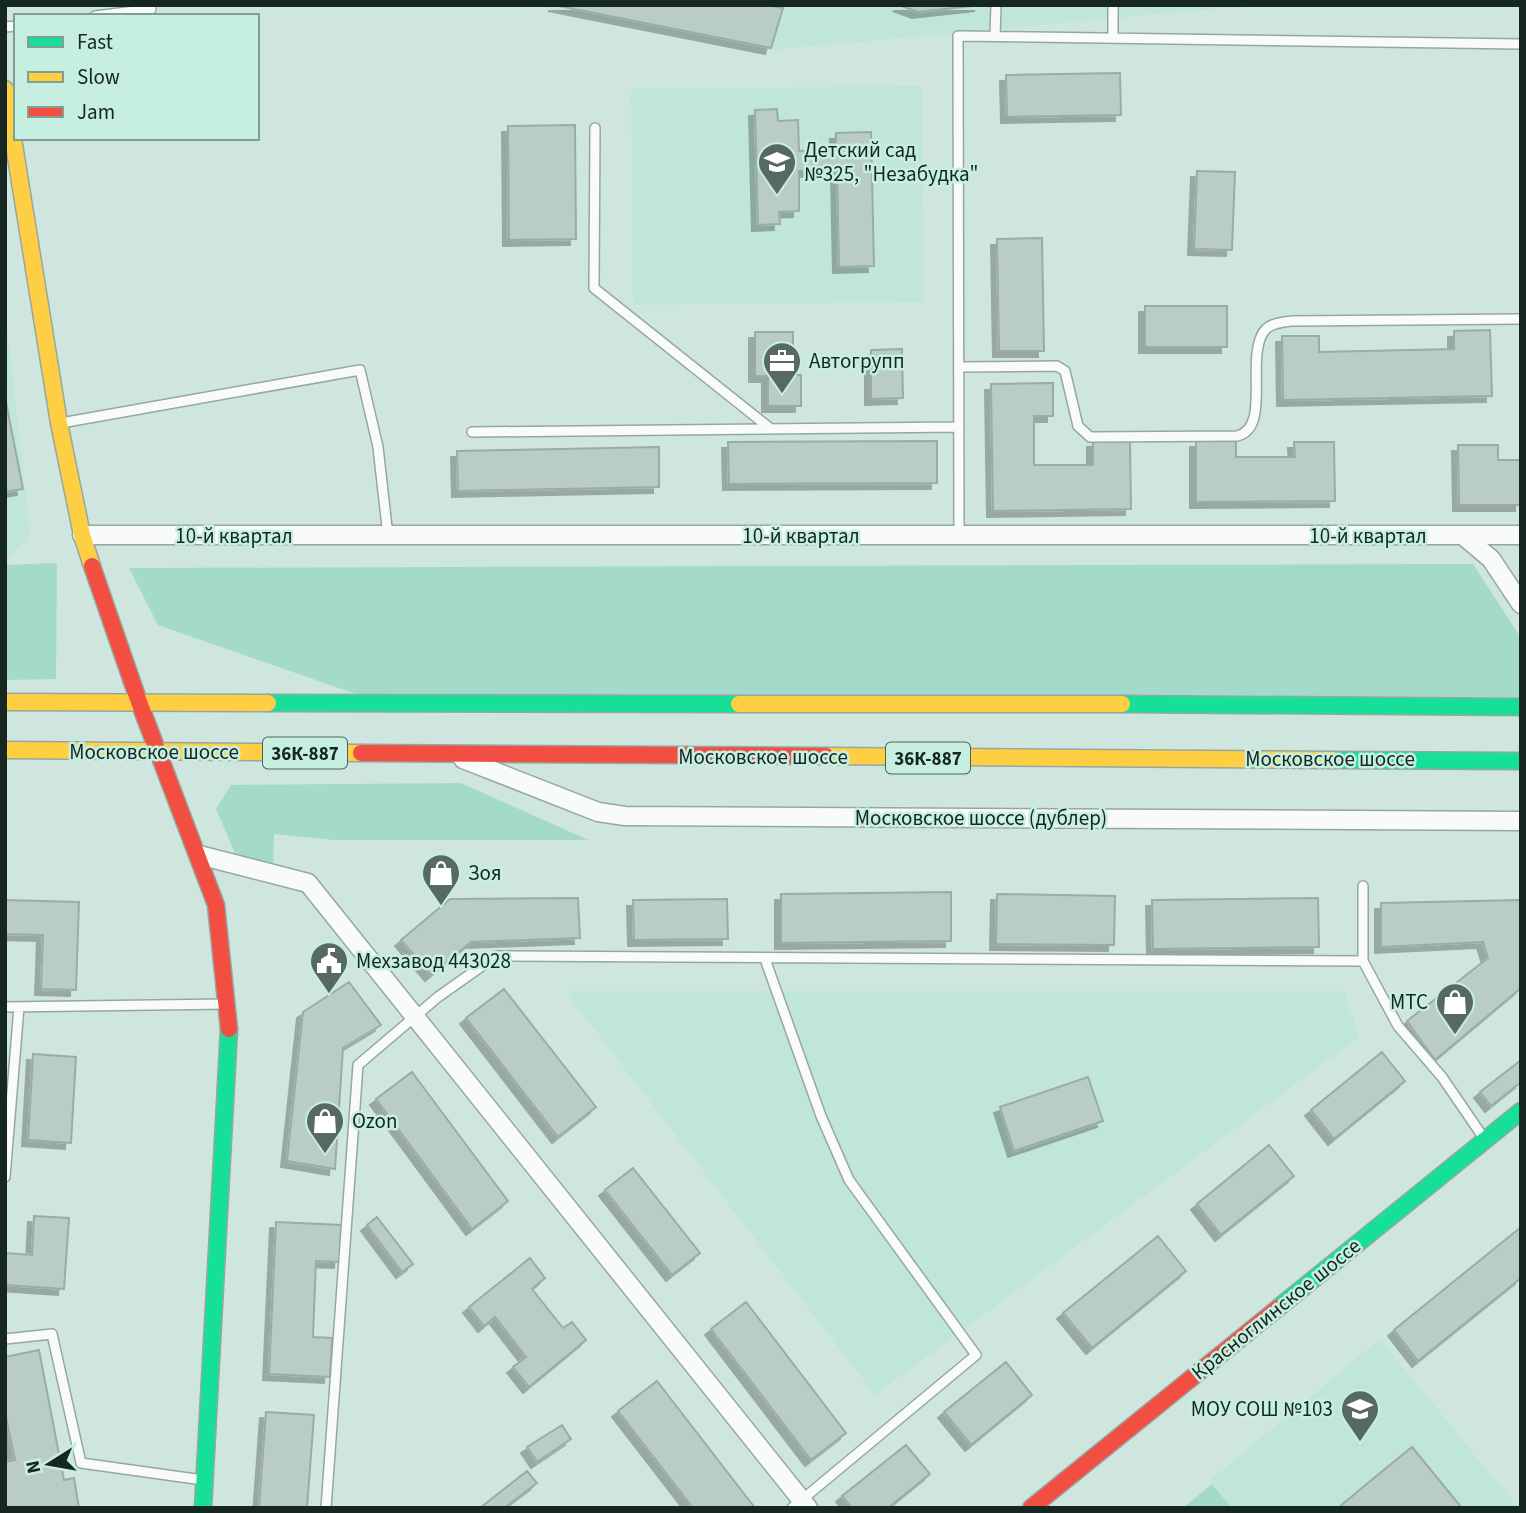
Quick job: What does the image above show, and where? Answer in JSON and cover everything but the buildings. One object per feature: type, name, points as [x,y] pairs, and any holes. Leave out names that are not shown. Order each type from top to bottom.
[{"type":"main road","points":[[5,89],[59,423],[82,535],[139,702],[216,905],[229,1004],[230,1062],[203,1508]]},
{"type":"main road","points":[[5,702],[965,703],[1521,707]]},
{"type":"main road","name":"Московское шоссе","points":[[5,750],[1521,761]]},
{"type":"main road","name":"Красноглинское шоссе","points":[[1031,1508],[1521,1111]]},
{"type":"street","name":"10-й квартал","points":[[82,535],[1521,536]]},
{"type":"street","points":[[1465,537],[1491,559],[1521,604]]},
{"type":"street","name":"Московское шоссе (дублер)","points":[[453,755],[598,812],[625,816],[1521,821]]},
{"type":"street","points":[[199,855],[308,883],[801,1505]]},
{"type":"lane","points":[[111,14],[151,9],[150,5]]},
{"type":"lane","points":[[995,36],[996,5]]},
{"type":"lane","points":[[1113,5],[1113,38]]},
{"type":"lane","points":[[959,536],[958,36],[1521,44]]},
{"type":"lane","points":[[595,128],[594,288],[771,429]]},
{"type":"lane","points":[[959,367],[1057,366],[1065,371],[1078,426],[1090,437],[1237,436],[1244,434],[1252,426],[1257,347],[1265,330],[1275,324],[1292,321],[1521,319]]},
{"type":"lane","points":[[59,423],[360,370],[378,447],[388,537]]},
{"type":"lane","points":[[472,432],[959,427]]},
{"type":"lane","points":[[1363,886],[1363,961],[1398,1026],[1441,1077],[1485,1139]]},
{"type":"lane","points":[[326,1508],[358,1066],[438,997],[496,956],[1363,961]]},
{"type":"lane","points":[[765,959],[821,1116],[849,1180],[976,1355],[801,1505]]},
{"type":"lane","points":[[5,1007],[229,1004]]},
{"type":"lane","points":[[5,1177],[19,1007]]},
{"type":"lane","points":[[5,1339],[52,1334],[81,1463],[205,1480]]},
{"type":"shaded area","points":[[531,5],[1306,5],[1223,8],[772,50]]},
{"type":"shaded area","name":"Детский сад №325, \"Незабудка\"","points":[[922,86],[924,302],[633,305],[631,89]]},
{"type":"shaded area","points":[[5,308],[30,534],[5,562]]},
{"type":"shaded area","points":[[57,563],[56,679],[5,680],[5,565]]},
{"type":"shaded area","points":[[1473,564],[1521,638],[1521,706],[382,703],[158,625],[129,568]]},
{"type":"shaded area","points":[[461,783],[588,840],[334,840],[274,834],[273,872],[240,865],[216,809],[231,785]]},
{"type":"shaded area","points":[[565,991],[1344,991],[1359,1037],[875,1395]]},
{"type":"shaded area","name":"МОУ СОШ №103","points":[[1380,1339],[1518,1508],[1232,1508],[1210,1480]]},
{"type":"shaded area","points":[[1212,1484],[1232,1508],[1183,1508]]},
{"type":"traffic: fast","points":[[268,703],[739,704]]},
{"type":"traffic: fast","points":[[1122,704],[1521,707]]},
{"type":"traffic: fast","points":[[1333,760],[1521,761]]},
{"type":"traffic: fast","points":[[203,1508],[229,1029]]},
{"type":"traffic: fast","points":[[1278,1308],[1521,1111]]},
{"type":"traffic: slow","points":[[5,89],[59,423],[82,535],[92,566]]},
{"type":"traffic: slow","points":[[5,702],[268,703]]},
{"type":"traffic: slow","points":[[739,704],[1122,704]]},
{"type":"traffic: slow","points":[[5,750],[361,753]]},
{"type":"traffic: slow","points":[[826,756],[1333,760]]},
{"type":"traffic: jam","points":[[92,566],[139,702],[216,905],[229,1029]]},
{"type":"traffic: jam","points":[[361,753],[826,756]]},
{"type":"traffic: jam","points":[[1031,1508],[1278,1308]]},
{"type":"place","name":"Детский сад №325, \"Незабудка\"","points":[[777,196]]},
{"type":"place","name":"Автогрупп","points":[[782,395]]},
{"type":"place","name":"Зоя","points":[[441,907]]},
{"type":"place","name":"Мехзавод 443028","points":[[329,995]]},
{"type":"place","name":"МТС","points":[[1455,1036]]},
{"type":"place","name":"Ozon","points":[[325,1155]]},
{"type":"place","name":"МОУ СОШ №103","points":[[1360,1443]]}]
